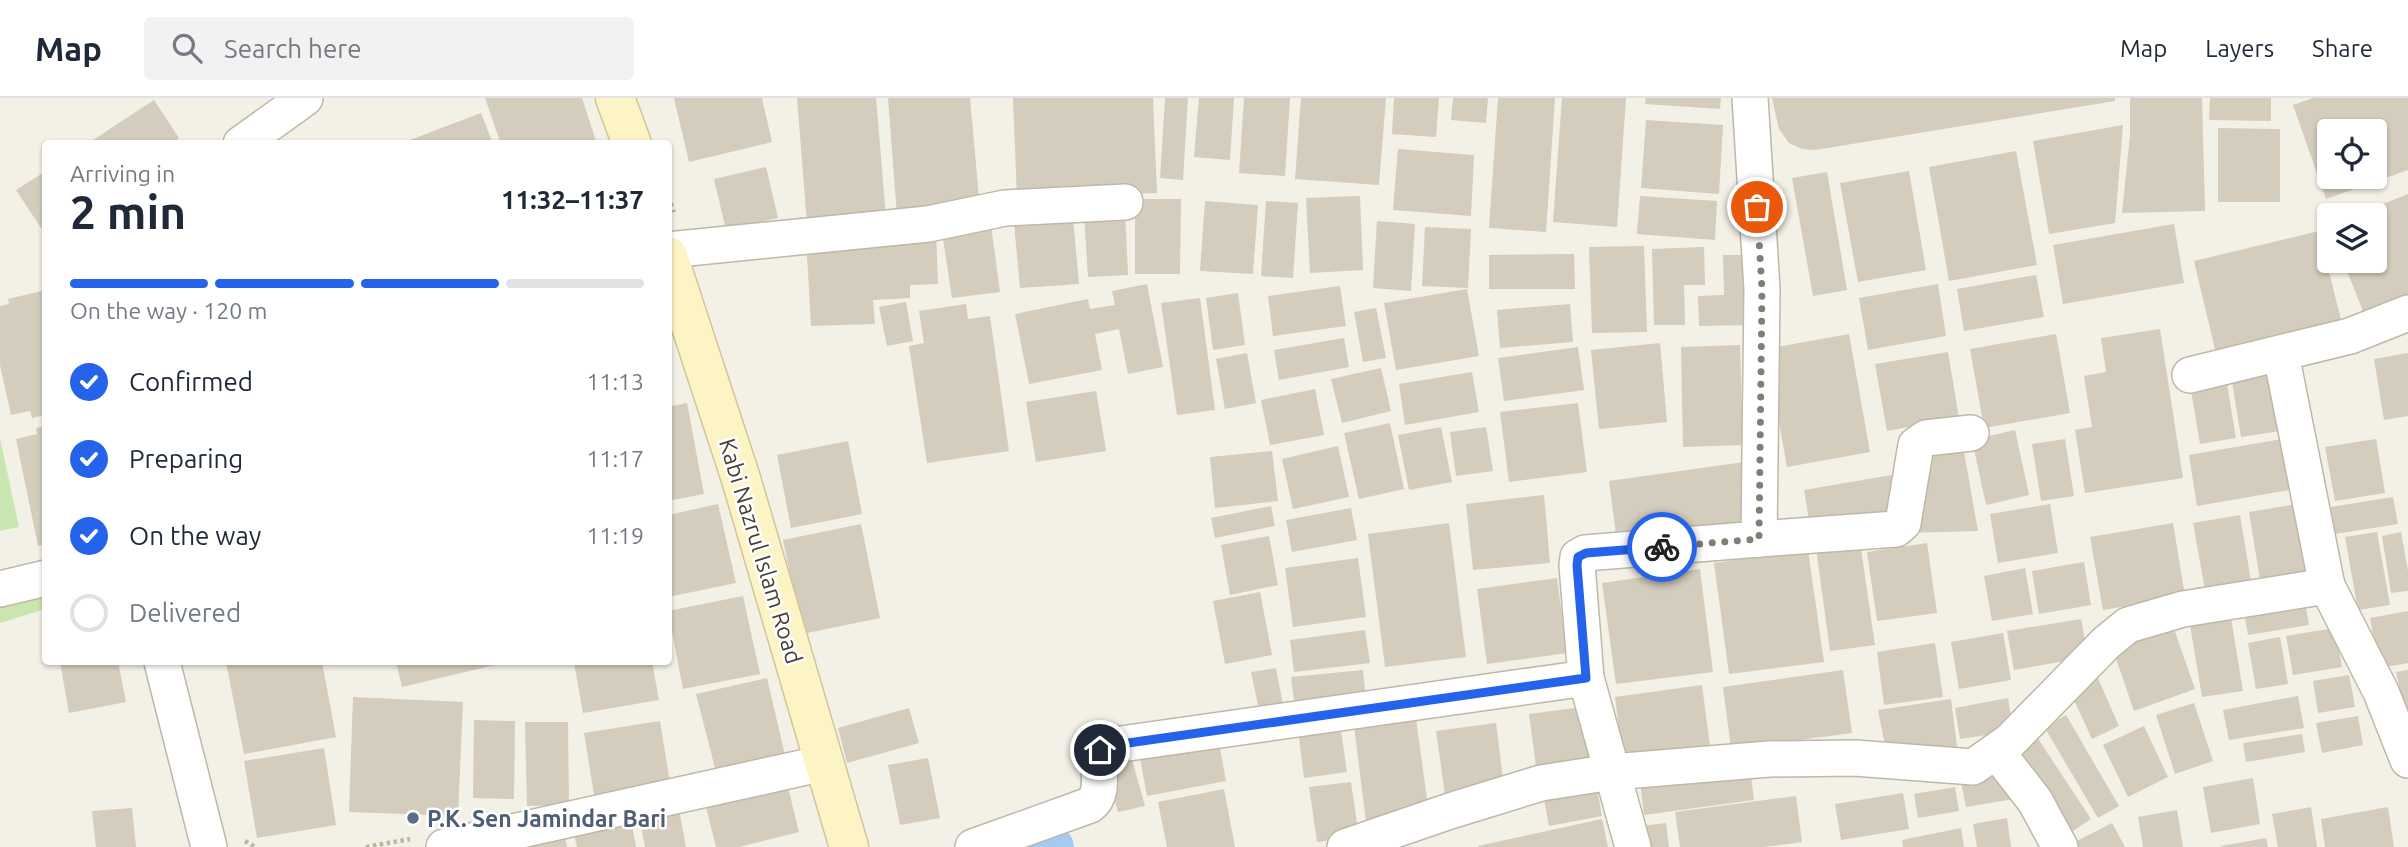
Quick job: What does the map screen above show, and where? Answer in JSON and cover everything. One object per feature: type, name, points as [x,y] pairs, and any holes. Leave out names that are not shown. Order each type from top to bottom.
[{"type":"main road","points":[[615,98],[631,140]]},
{"type":"main road","name":"Kabi Nazrul Islam Road","points":[[672,268],[741,479],[849,847]]},
{"type":"street","points":[[247,140],[306,98]]},
{"type":"street","points":[[1750,98],[1762,289],[1759,539]]},
{"type":"street","points":[[672,250],[928,224],[1005,208],[1125,202]]},
{"type":"street","points":[[2190,374],[2350,336],[2408,313]]},
{"type":"street","points":[[2281,354],[2327,586],[2381,692],[2408,760]]},
{"type":"street","points":[[1633,847],[1586,678],[1578,557],[1586,553],[1896,529],[1903,523],[1916,445],[1926,438],[1971,433]]},
{"type":"street","points":[[0,589],[42,579]]},
{"type":"street","points":[[1345,847],[1541,783],[1612,772],[1769,759],[1855,758],[1973,766],[1997,752],[2107,642],[2128,625],[2183,609],[2327,586]]},
{"type":"street","points":[[163,665],[209,847]]},
{"type":"street","points":[[973,847],[1090,805],[1097,800],[1100,793],[1097,764],[1100,750],[1107,746],[1586,678]]},
{"type":"street","points":[[1997,752],[2035,801],[2060,847]]},
{"type":"street","points":[[444,847],[824,763]]},
{"type":"green space","points":[[0,438],[19,527],[0,531]]},
{"type":"green space","points":[[42,564],[42,610],[0,623],[0,573]]},
{"type":"building","points":[[485,98],[582,98],[596,140],[500,140]]},
{"type":"building","points":[[674,98],[762,98],[772,142],[689,162]]},
{"type":"building","points":[[797,98],[876,98],[886,217],[807,223]]},
{"type":"building","points":[[888,98],[970,98],[980,209],[897,216]]},
{"type":"building","points":[[1013,98],[1153,98],[1157,193],[1017,198]]},
{"type":"building","points":[[1165,98],[1188,98],[1183,180],[1160,178]]},
{"type":"building","points":[[1199,98],[1234,98],[1230,160],[1194,157]]},
{"type":"building","points":[[1244,98],[1290,98],[1285,176],[1239,173]]},
{"type":"building","points":[[1301,98],[1386,98],[1379,185],[1295,179]]},
{"type":"building","points":[[1394,98],[1439,98],[1436,137],[1392,134]]},
{"type":"building","points":[[1453,98],[1488,98],[1486,123],[1451,120]]},
{"type":"building","points":[[1498,98],[1555,98],[1546,232],[1489,228]]},
{"type":"building","points":[[1562,98],[1626,98],[1617,227],[1553,222]]},
{"type":"building","points":[[1646,98],[1721,98],[1720,109],[1645,104]]},
{"type":"building","points":[[1772,98],[2115,98],[2115,101],[1815,150],[1802,149],[1789,143],[1779,129]]},
{"type":"building","points":[[2130,98],[2202,98],[2205,211],[2122,213],[2130,135]]},
{"type":"building","points":[[2210,98],[2271,98],[2271,121],[2209,120]]},
{"type":"building","points":[[2313,98],[2408,98],[2408,170],[2387,177],[2387,119],[2317,119],[2317,173],[2293,105]]},
{"type":"building","points":[[154,100],[179,138],[176,140],[93,140]]},
{"type":"building","points":[[481,113],[491,140],[410,140]]},
{"type":"building","points":[[1646,120],[1723,125],[1719,194],[1641,188]]},
{"type":"building","points":[[2123,125],[2115,223],[2049,234],[2033,141]]},
{"type":"building","points":[[2218,128],[2280,129],[2280,202],[2218,202]]},
{"type":"building","points":[[1398,149],[1474,155],[1471,216],[1393,210]]},
{"type":"building","points":[[2016,151],[2037,265],[1949,281],[1929,167]]},
{"type":"building","points":[[766,167],[778,218],[726,230],[714,179]]},
{"type":"building","points":[[1909,171],[1926,270],[1858,282],[1840,183]]},
{"type":"building","points":[[1827,172],[1847,290],[1813,296],[1792,178]]},
{"type":"building","points":[[42,174],[42,227],[41,228],[16,190]]},
{"type":"building","points":[[2322,189],[2354,189],[2326,199]]},
{"type":"building","points":[[2408,194],[2408,304],[2367,321],[2348,273],[2387,273],[2386,203]]},
{"type":"building","points":[[1360,196],[1363,270],[1310,273],[1306,198]]},
{"type":"building","points":[[1640,196],[1717,201],[1715,240],[1637,234]]},
{"type":"building","points":[[1135,199],[1181,199],[1180,274],[1135,274]]},
{"type":"building","points":[[1205,201],[1258,205],[1253,274],[1200,271]]},
{"type":"building","points":[[1266,201],[1298,203],[1293,278],[1261,276]]},
{"type":"building","points":[[1072,208],[1079,284],[1020,288],[1013,212]]},
{"type":"building","points":[[1125,211],[1128,275],[1088,277],[1084,214]]},
{"type":"building","points":[[990,218],[1000,292],[952,298],[941,225]]},
{"type":"building","points":[[1377,221],[1415,224],[1411,291],[1373,288]]},
{"type":"building","points":[[2174,224],[2184,283],[2063,304],[2053,245]]},
{"type":"building","points":[[1425,227],[1471,229],[1468,288],[1422,286]]},
{"type":"building","points":[[2317,231],[2317,273],[2329,273],[2343,328],[2217,358],[2194,261]]},
{"type":"building","points":[[936,232],[938,284],[910,285],[910,298],[873,300],[875,324],[811,326],[806,238]]},
{"type":"building","points":[[1644,246],[1647,332],[1592,333],[1589,247]]},
{"type":"building","points":[[1704,247],[1705,285],[1684,285],[1685,325],[1654,325],[1652,249]]},
{"type":"building","points":[[1574,254],[1575,289],[1489,289],[1489,255]]},
{"type":"building","points":[[1723,255],[1751,255],[1753,325],[1699,326],[1698,296],[1724,295]]},
{"type":"building","points":[[2036,275],[2044,317],[1964,331],[1957,289]]},
{"type":"building","points":[[1147,284],[1163,367],[1128,374],[1119,329],[1095,334],[1102,370],[1029,384],[1015,314],[1088,299],[1090,309],[1115,305],[1112,291]]},
{"type":"building","points":[[1938,284],[1946,336],[1868,350],[1859,298]]},
{"type":"building","points":[[1340,286],[1346,326],[1273,336],[1268,296]]},
{"type":"building","points":[[1467,289],[1479,356],[1396,370],[1384,303]]},
{"type":"building","points":[[42,291],[42,416],[32,418],[30,411],[11,415],[0,365],[0,306],[9,304],[8,299]]},
{"type":"building","points":[[1238,293],[1245,345],[1213,350],[1206,298]]},
{"type":"building","points":[[1200,298],[1215,410],[1177,415],[1161,303]]},
{"type":"building","points":[[906,302],[913,341],[887,346],[879,307]]},
{"type":"building","points":[[966,304],[968,319],[990,316],[1009,451],[927,463],[909,346],[924,343],[919,311]]},
{"type":"building","points":[[1570,304],[1573,342],[1500,348],[1497,310]]},
{"type":"building","points":[[1376,308],[1386,358],[1363,362],[1354,312]]},
{"type":"building","points":[[2160,329],[2183,478],[2085,493],[2075,430],[2092,427],[2084,376],[2106,372],[2101,338]]},
{"type":"building","points":[[1849,334],[1870,452],[1787,467],[1766,349]]},
{"type":"building","points":[[2056,334],[2070,413],[1984,428],[1970,349]]},
{"type":"building","points":[[1344,338],[1349,367],[1279,380],[1274,350]]},
{"type":"building","points":[[1660,343],[1667,422],[1599,429],[1591,350]]},
{"type":"building","points":[[1740,345],[1743,445],[1683,447],[1681,347]]},
{"type":"building","points":[[1578,347],[1584,390],[1504,401],[1498,358]]},
{"type":"building","points":[[1948,352],[1959,418],[1887,431],[1875,364]]},
{"type":"building","points":[[1247,353],[1256,403],[1225,409],[1216,359]]},
{"type":"building","points":[[2408,353],[2408,416],[2384,420],[2374,359]]},
{"type":"building","points":[[1381,368],[1391,411],[1342,423],[1331,379]]},
{"type":"building","points":[[2269,370],[2280,431],[2241,437],[2231,376]]},
{"type":"building","points":[[1472,372],[1479,412],[1405,425],[1399,384]]},
{"type":"building","points":[[2226,378],[2236,438],[2200,444],[2190,385]]},
{"type":"building","points":[[1315,389],[1324,435],[1270,445],[1261,400]]},
{"type":"building","points":[[1096,391],[1106,451],[1036,462],[1026,402]]},
{"type":"building","points":[[687,403],[704,494],[672,500],[672,406]]},
{"type":"building","points":[[1578,403],[1587,472],[1509,482],[1500,412]]},
{"type":"building","points":[[1390,423],[1404,489],[1359,499],[1344,433]]},
{"type":"building","points":[[42,427],[42,545],[38,546],[16,439],[37,434],[36,428]]},
{"type":"building","points":[[1441,427],[1452,482],[1409,490],[1398,435]]},
{"type":"building","points":[[1486,427],[1493,471],[1456,476],[1450,432]]},
{"type":"building","points":[[2015,430],[2029,495],[1986,505],[1972,440]]},
{"type":"building","points":[[2065,439],[2074,496],[2041,501],[2032,444]]},
{"type":"building","points":[[2282,439],[2290,490],[2197,506],[2189,455]]},
{"type":"building","points":[[2376,439],[2385,493],[2335,501],[2325,447]]},
{"type":"building","points":[[848,441],[862,514],[791,528],[777,455]]},
{"type":"building","points":[[1338,446],[1349,497],[1293,509],[1282,459]]},
{"type":"building","points":[[1963,446],[1978,531],[1907,533],[1924,449]]},
{"type":"building","points":[[1272,451],[1278,501],[1215,508],[1210,457]]},
{"type":"building","points":[[1744,462],[1752,524],[1617,542],[1609,481]]},
{"type":"building","points":[[1892,475],[1898,511],[1810,526],[1804,490]]},
{"type":"building","points":[[1544,495],[1550,563],[1473,570],[1466,504]]},
{"type":"building","points":[[2393,497],[2398,524],[2335,534],[2331,507]]},
{"type":"building","points":[[2303,503],[2316,576],[2261,586],[2249,512]]},
{"type":"building","points":[[718,504],[736,583],[672,596],[672,514]]},
{"type":"building","points":[[2050,504],[2058,553],[1998,563],[1990,514]]},
{"type":"building","points":[[1271,506],[1275,526],[1215,538],[1211,518]]},
{"type":"building","points":[[1351,508],[1357,540],[1292,552],[1286,520]]},
{"type":"building","points":[[2240,515],[2252,587],[2206,595],[2193,523]]},
{"type":"building","points":[[1449,523],[1466,657],[1385,667],[1368,534]]},
{"type":"building","points":[[2173,523],[2185,596],[2103,610],[2090,537]]},
{"type":"building","points":[[861,524],[880,618],[802,634],[783,540]]},
{"type":"building","points":[[2377,532],[2390,605],[2358,610],[2345,537]]},
{"type":"building","points":[[2401,532],[2408,571],[2408,591],[2391,593],[2382,536]]},
{"type":"building","points":[[1269,536],[1278,585],[1230,595],[1221,545]]},
{"type":"building","points":[[1860,542],[1875,645],[1830,651],[1816,548]]},
{"type":"building","points":[[1927,543],[1937,613],[1877,621],[1867,552]]},
{"type":"building","points":[[1808,550],[1824,662],[1729,674],[1714,563]]},
{"type":"building","points":[[1358,558],[1366,617],[1293,627],[1285,568]]},
{"type":"building","points":[[2084,562],[2091,605],[2039,614],[2032,571]]},
{"type":"building","points":[[2025,568],[2033,614],[1992,621],[1984,576]]},
{"type":"building","points":[[1700,569],[1713,672],[1616,684],[1602,583]]},
{"type":"building","points":[[1557,578],[1567,653],[1487,664],[1477,589]]},
{"type":"building","points":[[1260,592],[1272,655],[1225,664],[1213,601]]},
{"type":"building","points":[[743,596],[760,674],[683,689],[672,632],[672,610]]},
{"type":"building","points":[[2304,597],[2309,625],[2248,635],[2243,607]]},
{"type":"building","points":[[2408,611],[2408,663],[2379,668],[2370,618]]},
{"type":"building","points":[[2230,612],[2243,691],[2202,697],[2189,619]]},
{"type":"building","points":[[2081,619],[2088,657],[2014,670],[2007,631]]},
{"type":"building","points":[[2173,626],[2195,689],[2134,711],[2112,647]]},
{"type":"building","points":[[2335,628],[2342,667],[2293,675],[2286,636]]},
{"type":"building","points":[[1365,630],[1370,663],[1294,672],[1290,640]]},
{"type":"building","points":[[2003,633],[2011,680],[1959,689],[1951,642]]},
{"type":"building","points":[[2280,637],[2288,684],[2256,689],[2248,643]]},
{"type":"building","points":[[1935,643],[1943,697],[1884,705],[1877,652]]},
{"type":"building","points":[[61,665],[119,665],[126,702],[69,713]]},
{"type":"building","points":[[227,665],[323,665],[336,737],[244,754]]},
{"type":"building","points":[[397,665],[495,665],[402,687]]},
{"type":"building","points":[[575,665],[653,665],[659,700],[583,713]]},
{"type":"building","points":[[1276,668],[1283,705],[1259,710],[1251,672]]},
{"type":"building","points":[[1363,670],[1366,702],[1295,709],[1291,677]]},
{"type":"building","points":[[1843,670],[1852,733],[1731,749],[1723,687]]},
{"type":"building","points":[[2408,670],[2408,726],[2407,726],[2396,672]]},
{"type":"building","points":[[2096,674],[2119,726],[2092,739],[2068,687]]},
{"type":"building","points":[[2349,675],[2355,707],[2318,713],[2313,681]]},
{"type":"building","points":[[767,678],[785,755],[716,772],[696,694]]},
{"type":"building","points":[[1702,685],[1710,746],[1623,758],[1615,697]]},
{"type":"building","points":[[2298,696],[2304,728],[2229,740],[2223,710]]},
{"type":"building","points":[[353,697],[463,702],[458,816],[349,812]]},
{"type":"building","points":[[2008,698],[2013,731],[1960,739],[1955,708]]},
{"type":"building","points":[[1951,699],[1958,754],[1886,750],[1878,710]]},
{"type":"building","points":[[2194,703],[2213,761],[2175,774],[2156,715]]},
{"type":"building","points":[[1582,707],[1589,758],[1536,766],[1529,714]]},
{"type":"building","points":[[909,708],[919,743],[847,763],[838,728]]},
{"type":"building","points":[[2066,715],[2119,806],[2098,818],[2045,728]]},
{"type":"building","points":[[2358,716],[2363,745],[2322,753],[2316,723]]},
{"type":"building","points":[[1416,719],[1429,813],[1366,822],[1354,726]]},
{"type":"building","points":[[474,720],[515,721],[514,799],[473,798]]},
{"type":"building","points":[[660,721],[670,783],[594,795],[584,733]]},
{"type":"building","points":[[525,722],[568,722],[569,805],[527,806]]},
{"type":"building","points":[[1496,723],[1504,787],[1445,795],[1436,731]]},
{"type":"building","points":[[1340,724],[1347,772],[1304,778],[1298,729]]},
{"type":"building","points":[[2144,726],[2168,777],[2128,797],[2103,745]]},
{"type":"building","points":[[2302,734],[2305,752],[2246,762],[2243,743]]},
{"type":"building","points":[[1218,737],[1226,781],[1147,796],[1139,752]]},
{"type":"building","points":[[2037,737],[2091,819],[2064,837],[2010,755]]},
{"type":"building","points":[[324,748],[336,825],[257,838],[244,761]]},
{"type":"building","points":[[1129,749],[1145,806],[1118,812],[1103,756]]},
{"type":"building","points":[[928,758],[940,818],[900,825],[888,765]]},
{"type":"building","points":[[1750,767],[1754,800],[1644,815],[1640,782]]},
{"type":"building","points":[[2010,774],[2014,799],[1966,807],[1961,782]]},
{"type":"building","points":[[2253,778],[2260,824],[2211,833],[2203,787]]},
{"type":"building","points":[[1595,779],[1602,816],[1549,826],[1542,789]]},
{"type":"building","points":[[1351,782],[1359,837],[1317,842],[1309,787]]},
{"type":"building","points":[[788,787],[799,832],[739,847],[716,847],[706,807]]},
{"type":"building","points":[[1955,787],[1959,811],[1918,818],[1914,794]]},
{"type":"building","points":[[1224,789],[1235,847],[1167,847],[1158,802]]},
{"type":"building","points":[[1903,793],[1909,829],[1841,840],[1835,804]]},
{"type":"building","points":[[1796,796],[1802,842],[1764,847],[1680,847],[1675,812]]},
{"type":"building","points":[[678,804],[686,847],[645,847],[638,811]]},
{"type":"building","points":[[2311,807],[2317,847],[2278,847],[2272,814]]},
{"type":"building","points":[[2388,807],[2394,847],[2325,847],[2321,819]]},
{"type":"building","points":[[132,808],[136,847],[96,847],[92,811]]},
{"type":"building","points":[[629,810],[636,847],[577,847],[571,822]]},
{"type":"building","points":[[2177,810],[2183,847],[2143,847],[2138,817]]},
{"type":"building","points":[[2007,818],[2011,847],[1977,847],[1973,824]]},
{"type":"building","points":[[1602,819],[1608,847],[1478,847],[1478,846]]},
{"type":"building","points":[[1666,823],[1669,847],[1643,847],[1640,826]]},
{"type":"building","points":[[2112,823],[2125,847],[2065,847]]},
{"type":"building","points":[[1961,828],[1964,847],[1903,847],[1902,840]]},
{"type":"building","points":[[563,829],[567,847],[520,847]]},
{"type":"building","points":[[2266,838],[2268,847],[2221,847],[2221,846]]},
{"type":"waterway","points":[[1034,847],[1047,844],[1054,847]]},
{"type":"way so far","points":[[1662,547],[1759,539],[1762,289],[1757,207]]},
{"type":"place","name":"P.K. Sen Jamindar Bari","points":[[413,818]]},
{"type":"route","points":[[1100,750],[1107,746],[1586,678],[1578,557],[1586,553],[1662,547]]}]
